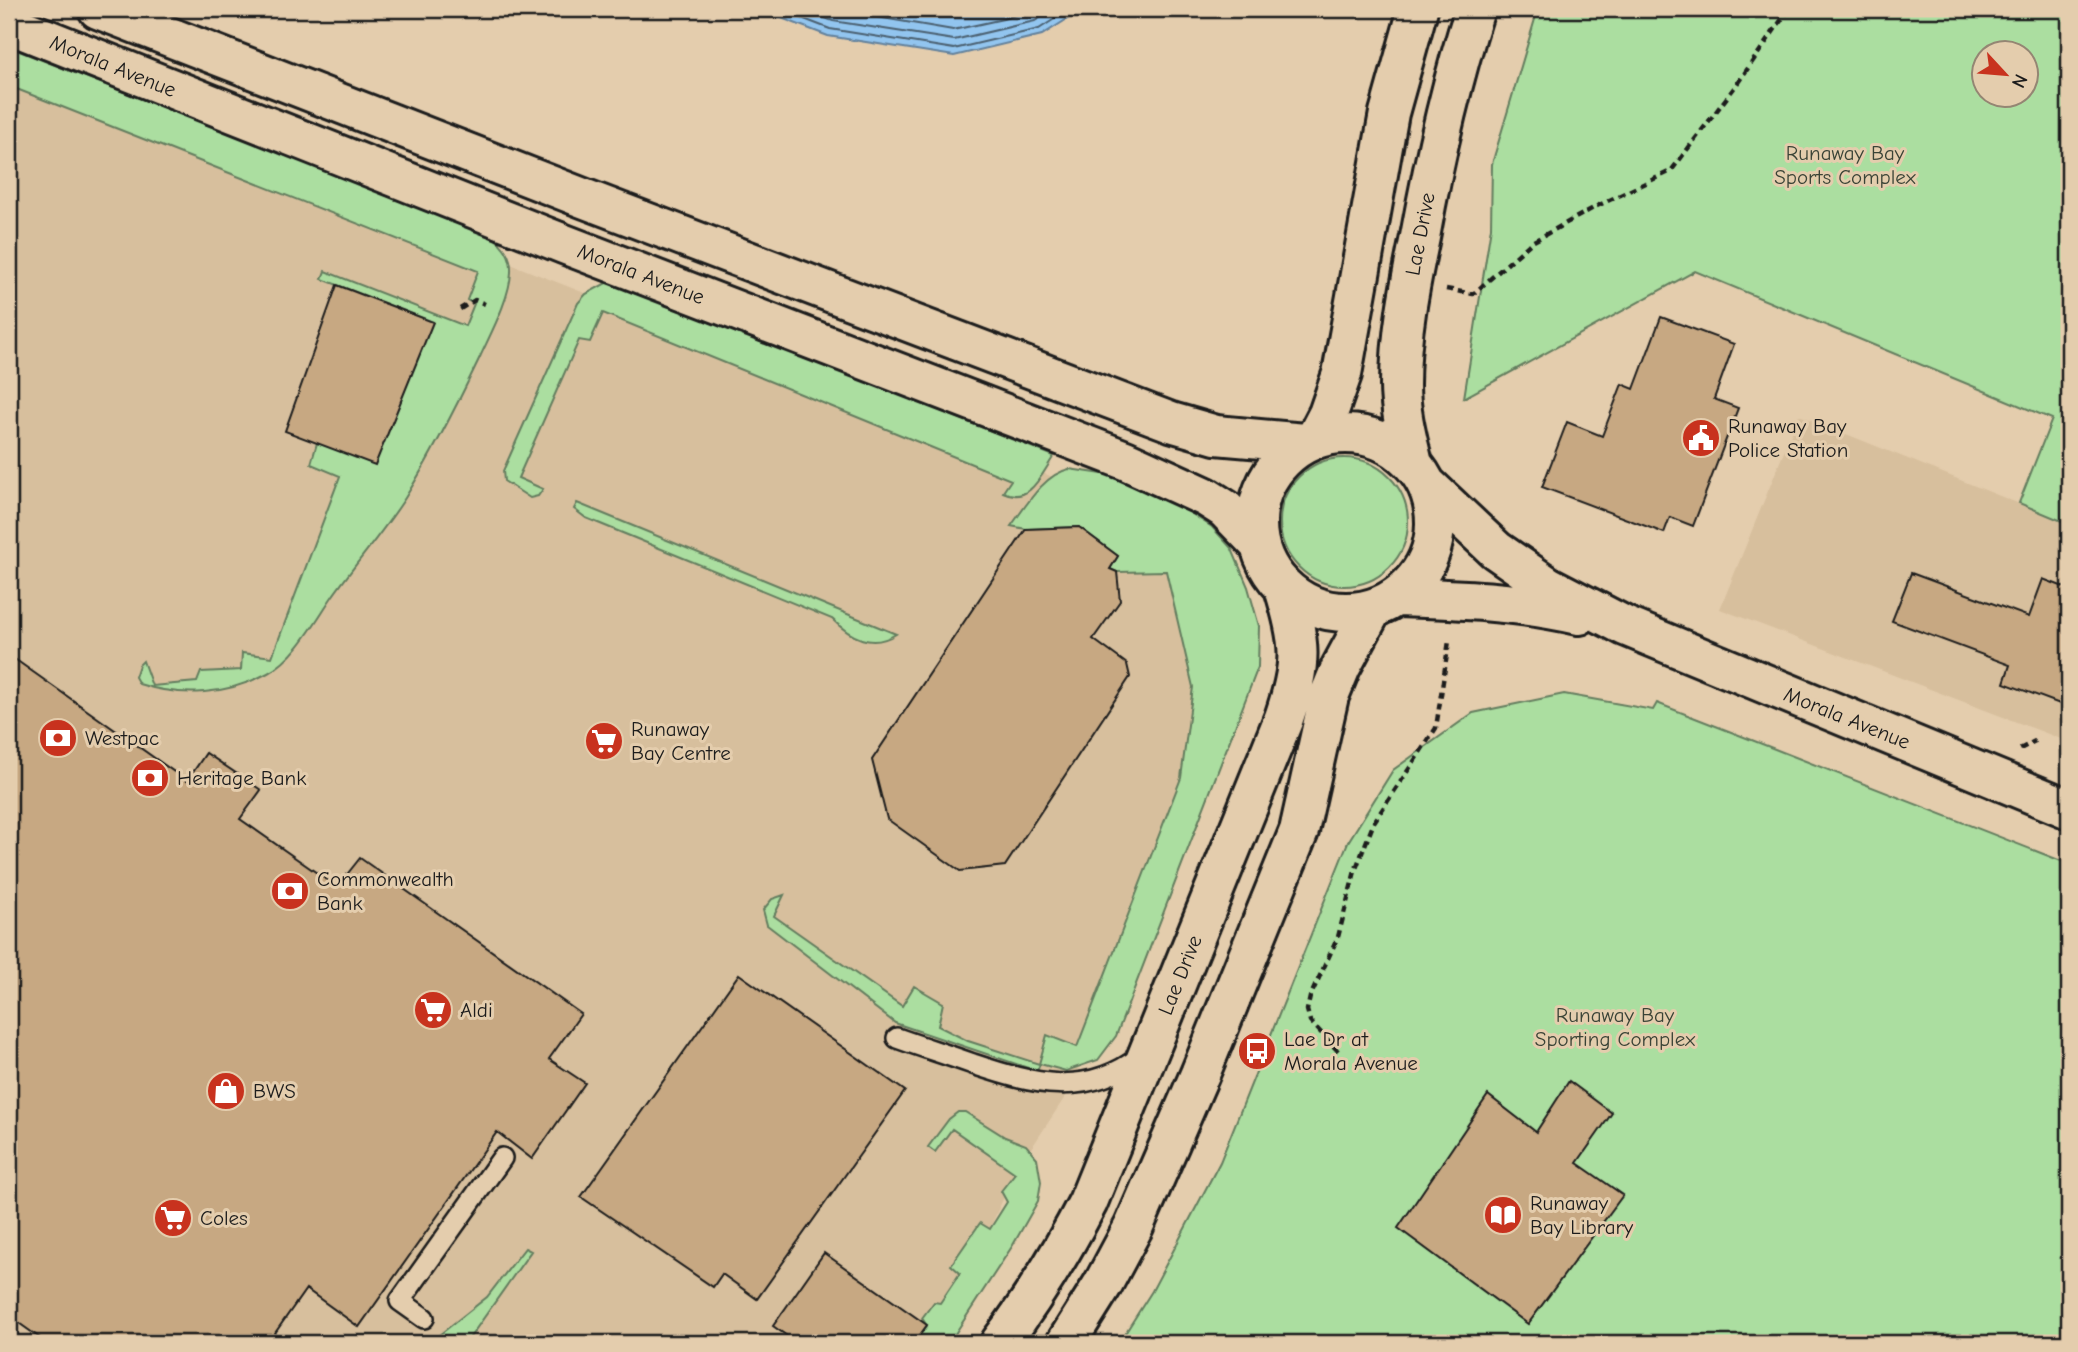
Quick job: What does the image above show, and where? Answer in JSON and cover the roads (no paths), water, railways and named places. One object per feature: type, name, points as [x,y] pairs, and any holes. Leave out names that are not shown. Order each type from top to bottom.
[{"type":"main road","points":[[99,9],[583,198],[1171,422],[1216,435],[1310,441],[1332,434],[1368,436],[1400,452],[1420,474],[1434,509],[1435,534],[1428,559],[1415,581],[1385,603],[1341,667],[1329,696],[1299,831],[1200,1074],[1134,1226],[1103,1284],[1066,1343]]},
{"type":"main road","points":[[1385,603],[1350,613],[1326,611],[1303,602],[1284,588],[1269,568],[1259,544],[1256,527],[1261,494],[1279,465],[1310,441],[1328,414],[1342,374],[1389,113],[1418,9]]},
{"type":"main road","name":"Lae Drive","points":[[1420,474],[1405,427],[1399,386],[1403,335],[1410,285],[1440,139],[1475,9]]},
{"type":"main road","name":"Morala Avenue","points":[[9,23],[564,244],[1125,460],[1216,503],[1233,516],[1259,544]]},
{"type":"main road","name":"Morala Avenue","points":[[1420,474],[1496,550],[1548,586],[1625,626],[2069,809]]},
{"type":"main road","name":"Lae Drive","points":[[1000,1343],[1041,1287],[1088,1202],[1290,699],[1297,674],[1298,644],[1284,588]]},
{"type":"main road","name":"Morala Avenue","points":[[1385,603],[1460,599],[1529,605],[1625,626]]},
{"type":"lane","points":[[897,1038],[1006,1075],[1056,1084],[1078,1084],[1102,1079],[1126,1067],[1140,1057],[1156,1037]]},
{"type":"lane","points":[[424,1318],[400,1301],[502,1158]]},
{"type":"water","points":[[758,9],[1083,9],[1042,35],[954,56],[828,36]]},
{"type":"place","name":"Runaway Bay Police Station","points":[[1701,438]]},
{"type":"place","name":"Westpac","points":[[58,738]]},
{"type":"place","name":"Runaway Bay Centre","points":[[604,741]]},
{"type":"place","name":"Heritage Bank","points":[[150,778]]},
{"type":"place","name":"Commonwealth Bank","points":[[290,891]]},
{"type":"place","name":"Aldi","points":[[433,1010]]},
{"type":"place","name":"Lae Dr at Morala Avenue","points":[[1257,1051]]},
{"type":"place","name":"BWS","points":[[226,1091]]},
{"type":"place","name":"Runaway Bay Library","points":[[1503,1215]]},
{"type":"place","name":"Coles","points":[[173,1218]]},
{"type":"park label","name":"Runaway Bay Sports Complex","points":[[1845,165]]},
{"type":"park label","name":"Runaway Bay Sporting Complex","points":[[1615,1027]]}]
